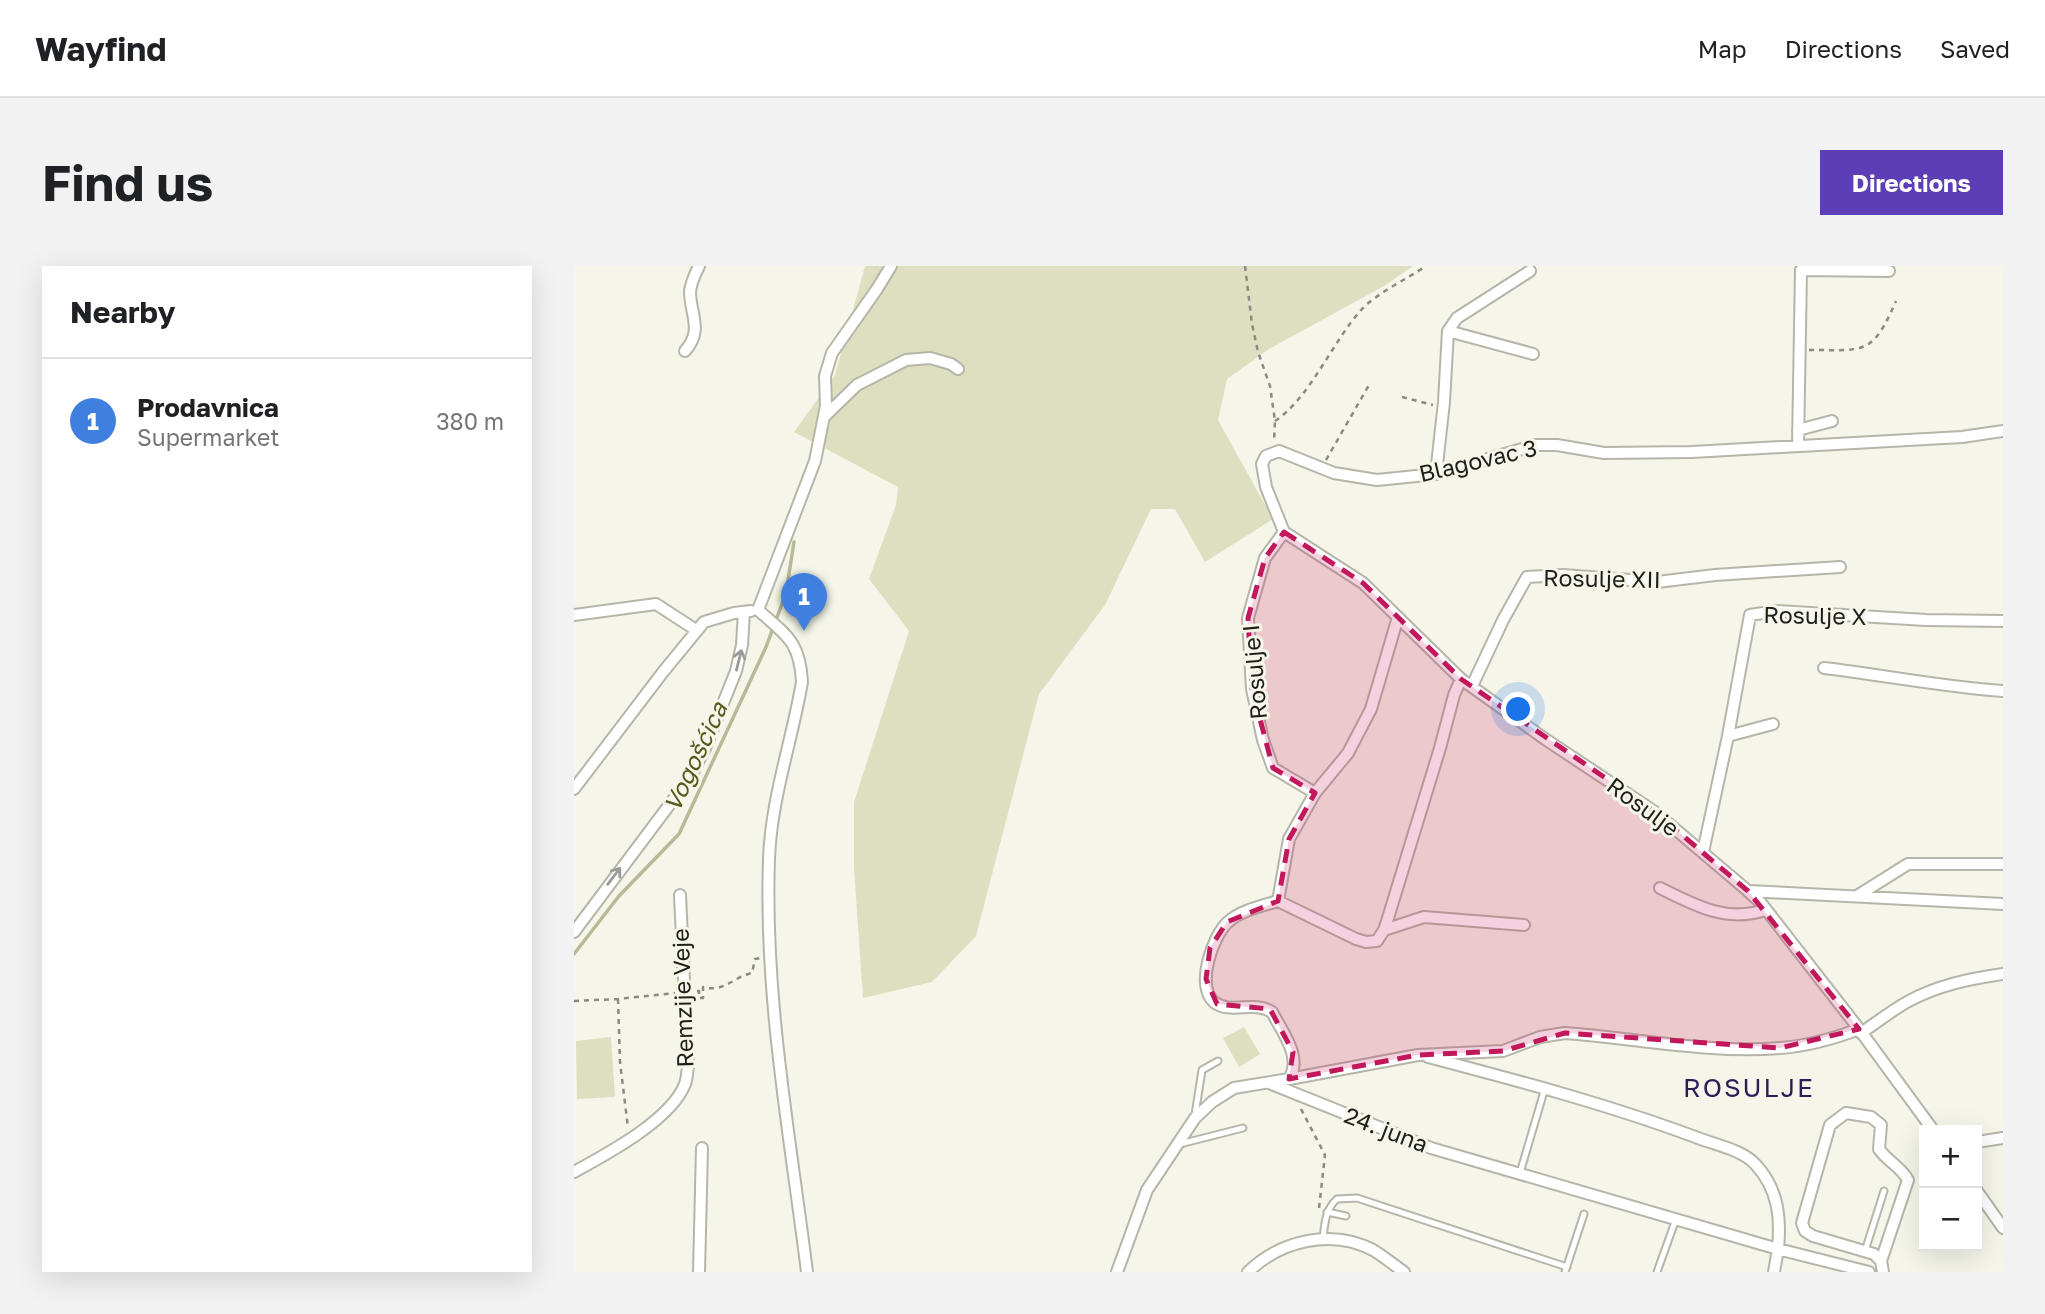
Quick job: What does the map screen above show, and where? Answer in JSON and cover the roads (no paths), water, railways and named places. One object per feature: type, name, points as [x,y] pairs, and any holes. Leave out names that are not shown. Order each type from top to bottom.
[{"type":"street","points":[[685,351],[694,339],[696,329],[690,290],[699,266]]},
{"type":"street","points":[[761,613],[815,461],[824,417],[825,376],[832,353],[891,266]]},
{"type":"street","points":[[1798,446],[1801,270],[1889,271]]},
{"type":"street","points":[[1436,474],[1448,331],[1457,318],[1530,271]]},
{"type":"street","points":[[1448,331],[1533,355]]},
{"type":"street","points":[[824,417],[857,385],[906,360],[930,358],[958,369]]},
{"type":"street","points":[[1798,430],[1832,421]]},
{"type":"street","name":"Blagovac 3","points":[[1284,532],[1263,476],[1264,459],[1274,451],[1334,473],[1377,480],[1436,474],[1536,445],[1557,445],[1604,453],[1962,437],[2003,431]]},
{"type":"street","points":[[1278,901],[1289,839],[1315,793],[1348,753],[1371,709],[1398,617],[1363,583],[1284,532]]},
{"type":"street","name":"Rosulje I","points":[[1284,532],[1265,558],[1248,618],[1252,690],[1263,740],[1273,768],[1315,793]]},
{"type":"street","name":"Rosulje XII","points":[[1472,687],[1503,620],[1527,577],[1563,575],[1657,582],[1715,575],[1840,567]]},
{"type":"street","points":[[574,615],[656,604],[696,630]]},
{"type":"street","name":"Rosulje X","points":[[1703,852],[1750,615],[1776,611],[1926,620],[2003,621]]},
{"type":"street","points":[[574,932],[691,776],[736,671],[742,645],[744,612]]},
{"type":"street","points":[[574,789],[704,622],[744,612],[761,613],[793,642],[801,666],[802,682],[771,825],[771,961],[777,1054],[807,1272]]},
{"type":"street","name":"Rosulje","points":[[1398,617],[1461,679],[1654,812],[1748,891],[1860,1031],[1929,1125]]},
{"type":"street","points":[[1824,668],[1892,676],[1950,687],[2003,691]]},
{"type":"street","points":[[1289,1079],[1294,1070],[1293,1052],[1272,1012],[1250,1006],[1230,1008],[1211,999],[1206,979],[1210,948],[1227,922],[1247,911],[1278,901],[1366,942],[1377,941],[1384,930],[1461,679]]},
{"type":"street","points":[[1728,736],[1773,724]]},
{"type":"street","points":[[1857,896],[1908,864],[2003,864]]},
{"type":"street","points":[[1660,888],[1702,909],[1727,915],[1755,913],[1765,909]]},
{"type":"street","points":[[1748,891],[2003,904]]},
{"type":"street","name":"Remzije Veje","points":[[574,1172],[631,1139],[656,1120],[685,1084],[688,1067],[680,895]]},
{"type":"street","points":[[1384,930],[1424,917],[1524,925]]},
{"type":"street","points":[[1117,1272],[1147,1190],[1195,1118],[1212,1102],[1234,1088],[1418,1055],[1503,1051],[1540,1037],[1564,1033],[1731,1048],[1780,1048],[1830,1040],[1860,1031],[1907,1002],[1939,987],[2003,974]]},
{"type":"street","points":[[1418,1055],[1639,1116],[1736,1152],[1754,1162],[1770,1182],[1780,1219],[1774,1272]]},
{"type":"street","name":"24. juna","points":[[1269,1083],[1431,1148],[1778,1249],[1869,1272]]},
{"type":"street","points":[[1846,1114],[1871,1117],[1881,1125],[1879,1149],[1908,1180],[1882,1266],[1874,1254],[1813,1236],[1805,1231],[1802,1223],[1830,1125],[1846,1114]]},
{"type":"street","points":[[1982,1141],[2003,1138]]},
{"type":"street","points":[[699,1272],[702,1148]]},
{"type":"street","points":[[1982,1198],[2003,1228]]},
{"type":"street","points":[[1248,1272],[1262,1259],[1306,1241],[1323,1238],[1350,1242],[1373,1250],[1404,1272]]},
{"type":"lane","points":[[1195,1118],[1202,1070],[1218,1060]]},
{"type":"lane","points":[[1519,1174],[1545,1088]]},
{"type":"lane","points":[[1177,1144],[1243,1128]]},
{"type":"lane","points":[[1865,1251],[1884,1191]]},
{"type":"lane","points":[[1323,1238],[1327,1212],[1337,1199],[1357,1198],[1566,1270],[1584,1214]]},
{"type":"lane","points":[[1327,1212],[1346,1216]]},
{"type":"lane","points":[[1657,1272],[1676,1219]]},
{"type":"waterway","name":"Vogošćica","points":[[574,954],[619,896],[679,834],[766,647],[786,593],[794,542]]},
{"type":"place","name":"Prodavnica","points":[[804,631]]},
{"type":"district","name":"ROSULJE","points":[[1749,1088]]}]
